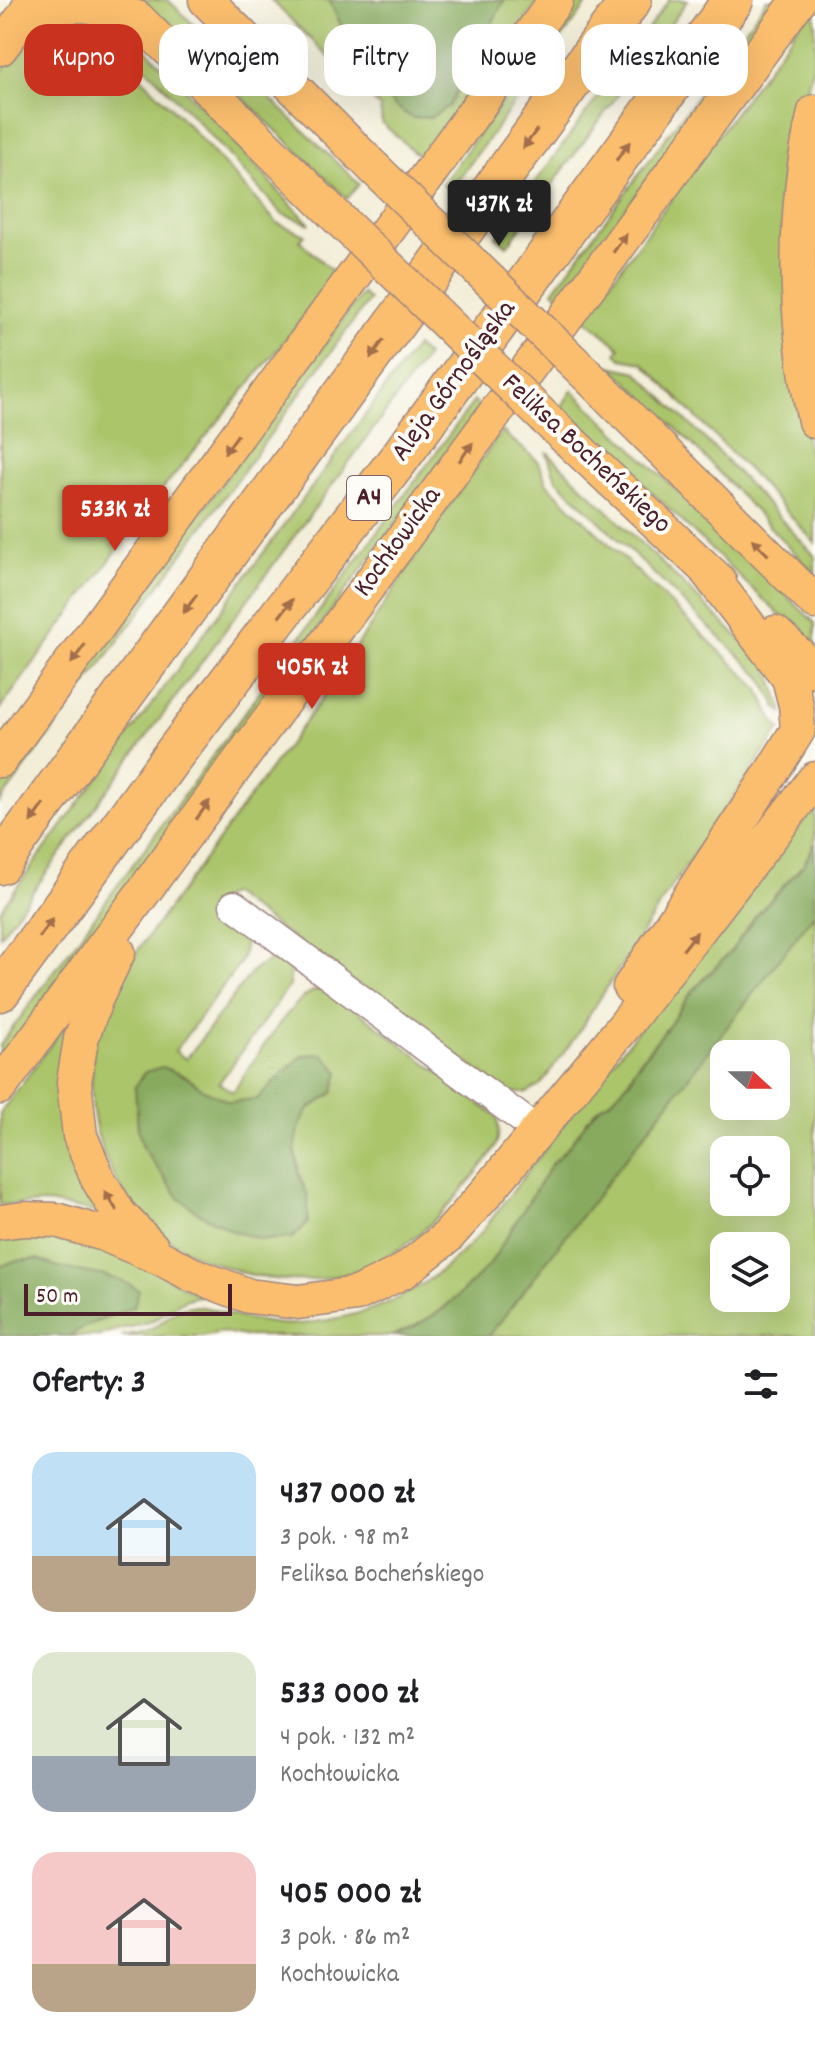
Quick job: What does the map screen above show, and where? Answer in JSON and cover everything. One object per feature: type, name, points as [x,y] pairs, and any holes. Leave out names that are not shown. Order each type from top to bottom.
[{"type":"highway","points":[[0,864],[631,0]]},
{"type":"highway","name":"Aleja Górnośląska","points":[[0,991],[168,762],[401,456],[733,0]]},
{"type":"main road","name":"Feliksa Bocheńskiego","points":[[206,0],[815,602]]},
{"type":"main road","points":[[0,760],[556,0]]},
{"type":"main road","name":"Kochłowicka","points":[[0,1087],[799,0]]},
{"type":"main road","points":[[0,48],[28,8],[86,5],[128,9]]},
{"type":"main road","name":"Feliksa Bocheńskiego","points":[[128,9],[547,420],[815,670]]},
{"type":"main road","points":[[815,112],[806,151],[800,229],[799,308],[807,382],[815,421]]},
{"type":"main road","points":[[487,1192],[582,1061],[798,730],[789,678],[704,567]]},
{"type":"main road","points":[[0,1222],[56,1220],[104,1234],[191,1274],[249,1296],[298,1302],[357,1294],[404,1271],[447,1237],[487,1192],[625,1025],[815,779]]},
{"type":"main road","points":[[157,872],[96,998],[81,1039],[74,1082],[80,1136],[98,1179],[119,1214],[163,1259]]},
{"type":"lane","points":[[234,905],[534,1128]]},
{"type":"green space","points":[[141,0],[168,0],[193,24],[166,24]]},
{"type":"green space","points":[[271,0],[329,0],[340,24],[324,24],[324,52],[308,36],[308,24],[295,24]]},
{"type":"green space","points":[[329,0],[504,0],[492,24],[452,24],[454,96],[449,106],[431,117],[412,118],[386,96],[436,96],[436,24],[340,24]]},
{"type":"green space","points":[[504,0],[540,0],[522,24],[492,24]]},
{"type":"green space","points":[[577,0],[590,0],[565,34],[565,24],[559,24]]},
{"type":"green space","points":[[669,0],[688,0],[670,24],[651,24]]},
{"type":"green space","points":[[767,0],[779,0],[748,42],[748,26]]},
{"type":"green space","points":[[815,3],[815,58],[804,101],[793,384],[815,475],[815,543],[643,363],[622,359],[616,353],[620,348],[584,318]]},
{"type":"green space","points":[[52,16],[59,24],[40,24]]},
{"type":"green space","points":[[24,44],[24,96],[143,96],[143,79],[277,223],[305,235],[300,241],[336,275],[160,492],[0,709],[0,73]]},
{"type":"green space","points":[[143,46],[159,63],[159,81],[143,64]]},
{"type":"green space","points":[[173,96],[192,96],[310,224],[282,214]]},
{"type":"green space","points":[[240,96],[268,96],[359,184],[347,199]]},
{"type":"green space","points":[[369,96],[408,96],[449,106],[454,96],[469,96],[422,159],[382,123],[380,107]]},
{"type":"green space","points":[[507,96],[520,96],[450,191],[442,184]]},
{"type":"green space","points":[[599,96],[617,96],[507,246],[496,236]]},
{"type":"green space","points":[[696,96],[709,96],[561,297],[553,291]]},
{"type":"green space","points":[[362,293],[369,300],[0,802],[0,785]]},
{"type":"green space","points":[[416,346],[427,356],[0,936],[0,910]]},
{"type":"green space","points":[[611,366],[637,372],[721,455],[815,556],[815,575],[694,446]]},
{"type":"green space","points":[[572,390],[815,623],[815,649],[562,406]]},
{"type":"green space","points":[[474,401],[480,408],[0,1061],[0,1045]]},
{"type":"green space","points":[[502,431],[539,462],[547,484],[758,688],[780,729],[670,889],[576,1036],[541,1084],[526,1093],[509,1093],[230,893],[219,901],[244,935],[240,963],[175,1051],[186,1059],[251,973],[268,962],[282,960],[287,962],[290,972],[289,986],[219,1083],[233,1092],[271,1035],[295,1006],[316,990],[329,989],[497,1117],[499,1129],[492,1153],[446,1208],[408,1243],[378,1262],[346,1274],[314,1279],[283,1280],[252,1275],[200,1257],[170,1240],[131,1202],[116,1180],[104,1155],[92,1103],[92,1056],[97,1032],[113,994],[140,947],[326,693]]},
{"type":"green space","points":[[546,451],[768,666],[783,712],[777,708],[762,678],[556,479]]},
{"type":"green space","points":[[815,806],[815,843],[804,864],[755,917],[732,950],[691,993],[640,1060],[626,1085],[593,1113],[551,1165],[490,1264],[438,1312],[392,1336],[245,1336],[223,1332],[201,1336],[122,1336],[149,1330],[178,1309],[189,1306],[280,1324],[328,1320],[393,1301],[446,1266],[480,1234]]},
{"type":"green space","points":[[815,843],[815,913],[717,1040],[710,1040],[710,1049],[489,1336],[392,1336],[439,1312],[490,1264],[551,1165],[593,1113],[626,1085],[691,993],[732,950],[755,917],[804,864]]},
{"type":"green space","points":[[815,913],[815,1336],[487,1336],[710,1048],[710,1120],[790,1120],[790,1040],[717,1040]]},
{"type":"green space","points":[[67,1023],[60,1063],[97,1209],[95,1212],[48,1203],[0,1205],[0,1113]]},
{"type":"green space","points":[[323,1054],[339,1072],[333,1093],[309,1109],[300,1124],[295,1149],[299,1174],[308,1196],[308,1223],[292,1238],[263,1240],[235,1232],[202,1215],[179,1198],[143,1148],[138,1129],[135,1087],[145,1072],[162,1067],[187,1077],[204,1090],[230,1102],[257,1099],[303,1055]]},
{"type":"green space","points":[[0,1238],[66,1238],[138,1262],[201,1296],[182,1301],[148,1322],[99,1336],[0,1336]]},
{"type":"green space","points":[[37,1259],[129,1284],[139,1290],[134,1307],[69,1336],[0,1336],[0,1267],[14,1261]]}]
